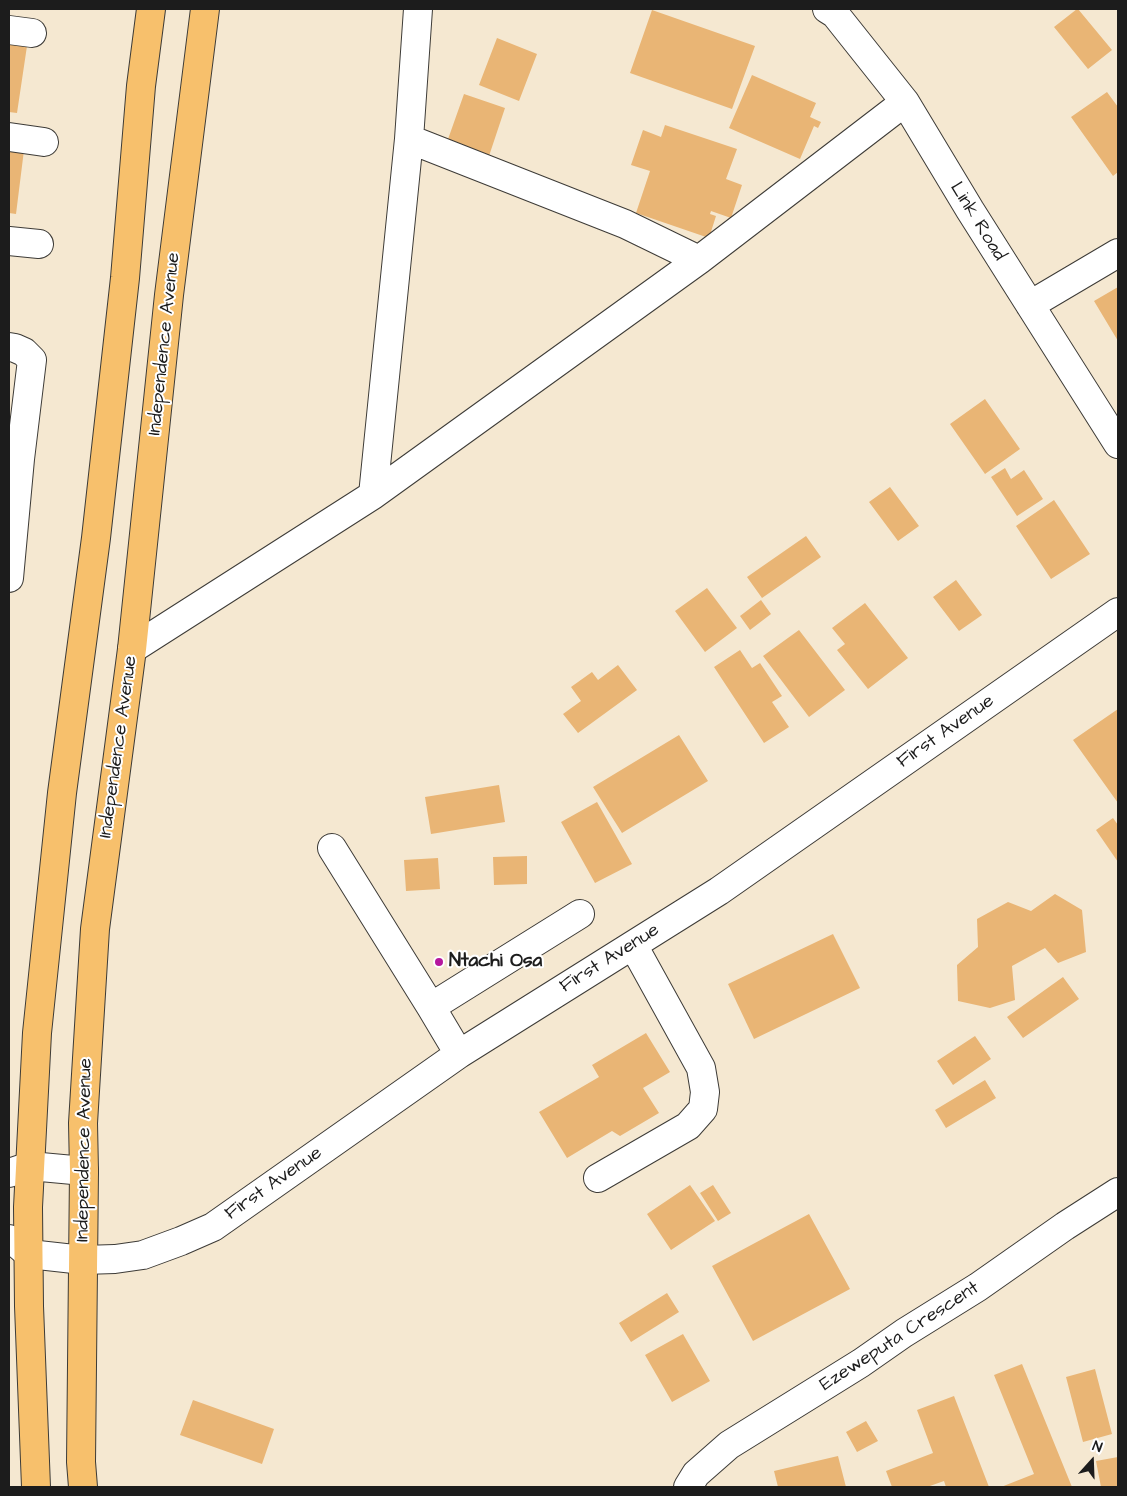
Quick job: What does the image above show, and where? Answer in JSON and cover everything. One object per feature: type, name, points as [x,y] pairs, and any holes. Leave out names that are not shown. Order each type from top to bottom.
[{"type":"main road","points":[[36,1487],[29,1306],[19,1247],[28,1207],[19,1169],[37,1033],[62,793],[96,538],[125,278],[141,86],[151,9]]},
{"type":"main road","name":"Independence Avenue","points":[[83,1487],[81,1462],[83,1123],[96,930],[132,648],[169,295],[205,9]]},
{"type":"street","points":[[373,495],[409,139],[418,9]]},
{"type":"street","name":"Link Road","points":[[827,9],[835,14],[904,102],[949,178],[1118,444]]},
{"type":"street","points":[[132,648],[373,495],[700,260],[904,102]]},
{"type":"street","points":[[9,138],[44,142]]},
{"type":"street","points":[[409,139],[625,224],[700,260]]},
{"type":"street","points":[[9,241],[39,244]]},
{"type":"street","points":[[1030,305],[1118,253]]},
{"type":"street","points":[[9,347],[24,352],[32,360],[14,458],[9,569]]},
{"type":"street","name":"First Avenue","points":[[19,1247],[83,1260],[115,1259],[143,1254],[182,1241],[213,1227],[459,1054],[719,892],[1118,612]]},
{"type":"street","points":[[332,848],[459,1054]]},
{"type":"street","points":[[431,1007],[580,914]]},
{"type":"street","points":[[598,1178],[688,1126],[702,1109],[704,1100],[705,1092],[701,1068],[633,945]]},
{"type":"street","points":[[19,1169],[84,1171]]},
{"type":"street","name":"Ezeweputa Crescent","points":[[688,1487],[696,1474],[729,1445],[978,1287],[1065,1226],[1118,1192]]},
{"type":"building","points":[[1077,9],[1112,50],[1088,69],[1054,27]]},
{"type":"building","points":[[652,10],[755,46],[732,109],[630,73]]},
{"type":"building","points":[[497,38],[537,54],[519,101],[479,85]]},
{"type":"building","points":[[9,44],[27,46],[17,113],[9,112]]},
{"type":"building","points":[[752,75],[816,103],[810,117],[821,122],[818,128],[814,126],[800,159],[729,128]]},
{"type":"building","points":[[1107,92],[1118,107],[1118,172],[1113,176],[1071,117]]},
{"type":"building","points":[[464,94],[505,108],[489,156],[447,142]]},
{"type":"building","points":[[665,125],[737,149],[726,179],[742,185],[731,218],[711,211],[710,214],[716,216],[709,238],[636,213],[650,171],[631,165],[643,130],[661,137]]},
{"type":"building","points":[[9,148],[24,150],[16,214],[9,213]]},
{"type":"building","points":[[1118,287],[1118,341],[1094,301]]},
{"type":"building","points":[[985,399],[1020,449],[985,474],[950,424]]},
{"type":"building","points":[[1005,468],[1011,479],[1024,470],[1043,499],[1017,516],[991,477]]},
{"type":"building","points":[[890,487],[919,526],[898,541],[869,502]]},
{"type":"building","points":[[1054,500],[1090,554],[1051,579],[1016,526]]},
{"type":"building","points":[[806,536],[821,557],[762,598],[747,577]]},
{"type":"building","points":[[956,580],[982,615],[959,631],[933,597]]},
{"type":"building","points":[[707,588],[737,628],[705,652],[675,611]]},
{"type":"building","points":[[761,600],[771,614],[750,630],[740,616]]},
{"type":"building","points":[[865,603],[908,658],[868,689],[837,650],[845,644],[832,628]]},
{"type":"building","points":[[799,630],[845,690],[809,717],[763,656]]},
{"type":"building","points":[[740,650],[752,668],[760,663],[782,696],[772,702],[789,727],[764,743],[714,667]]},
{"type":"building","points":[[618,665],[637,690],[578,733],[563,714],[581,701],[571,687],[592,672],[598,680]]},
{"type":"building","points":[[1118,709],[1118,803],[1073,740]]},
{"type":"building","points":[[679,735],[708,781],[622,833],[593,787]]},
{"type":"building","points":[[499,785],[505,822],[431,834],[425,797]]},
{"type":"building","points":[[597,802],[632,864],[595,883],[561,822]]},
{"type":"building","points":[[1113,818],[1118,825],[1118,862],[1096,830]]},
{"type":"building","points":[[527,856],[527,884],[494,885],[493,857]]},
{"type":"building","points":[[438,858],[440,889],[406,891],[404,860]]},
{"type":"building","points":[[1055,894],[1082,910],[1086,952],[1058,963],[1045,948],[1012,966],[1015,1000],[990,1008],[958,1001],[957,965],[978,947],[977,919],[1008,902],[1031,911]]},
{"type":"building","points":[[833,934],[860,988],[754,1039],[728,984]]},
{"type":"building","points":[[1063,977],[1079,999],[1023,1038],[1007,1017]]},
{"type":"building","points":[[646,1033],[670,1072],[643,1088],[659,1113],[620,1136],[612,1131],[567,1158],[539,1112],[599,1077],[592,1065]]},
{"type":"building","points":[[975,1036],[991,1059],[953,1085],[937,1061]]},
{"type":"building","points":[[985,1080],[996,1098],[946,1128],[935,1110]]},
{"type":"building","points":[[690,1185],[715,1221],[671,1250],[647,1214]]},
{"type":"building","points":[[713,1185],[731,1213],[718,1221],[700,1193]]},
{"type":"building","points":[[809,1214],[850,1289],[753,1341],[712,1266]]},
{"type":"building","points":[[667,1293],[679,1312],[631,1342],[619,1323]]},
{"type":"building","points":[[683,1334],[710,1381],[672,1402],[645,1355]]},
{"type":"building","points":[[1022,1364],[1072,1487],[1001,1487],[1034,1474],[994,1375]]},
{"type":"building","points":[[1095,1369],[1112,1434],[1083,1442],[1066,1377]]},
{"type":"building","points":[[954,1396],[989,1487],[946,1487],[944,1481],[927,1487],[892,1487],[886,1471],[933,1453],[917,1410]]},
{"type":"building","points":[[193,1400],[274,1429],[262,1464],[180,1435]]},
{"type":"building","points":[[866,1421],[878,1441],[857,1452],[846,1432]]},
{"type":"building","points":[[838,1456],[846,1487],[778,1487],[774,1471]]},
{"type":"building","points":[[1118,1457],[1118,1487],[1101,1487],[1096,1461]]},
{"type":"place","name":"Ntachi Osa","points":[[439,962]]}]
